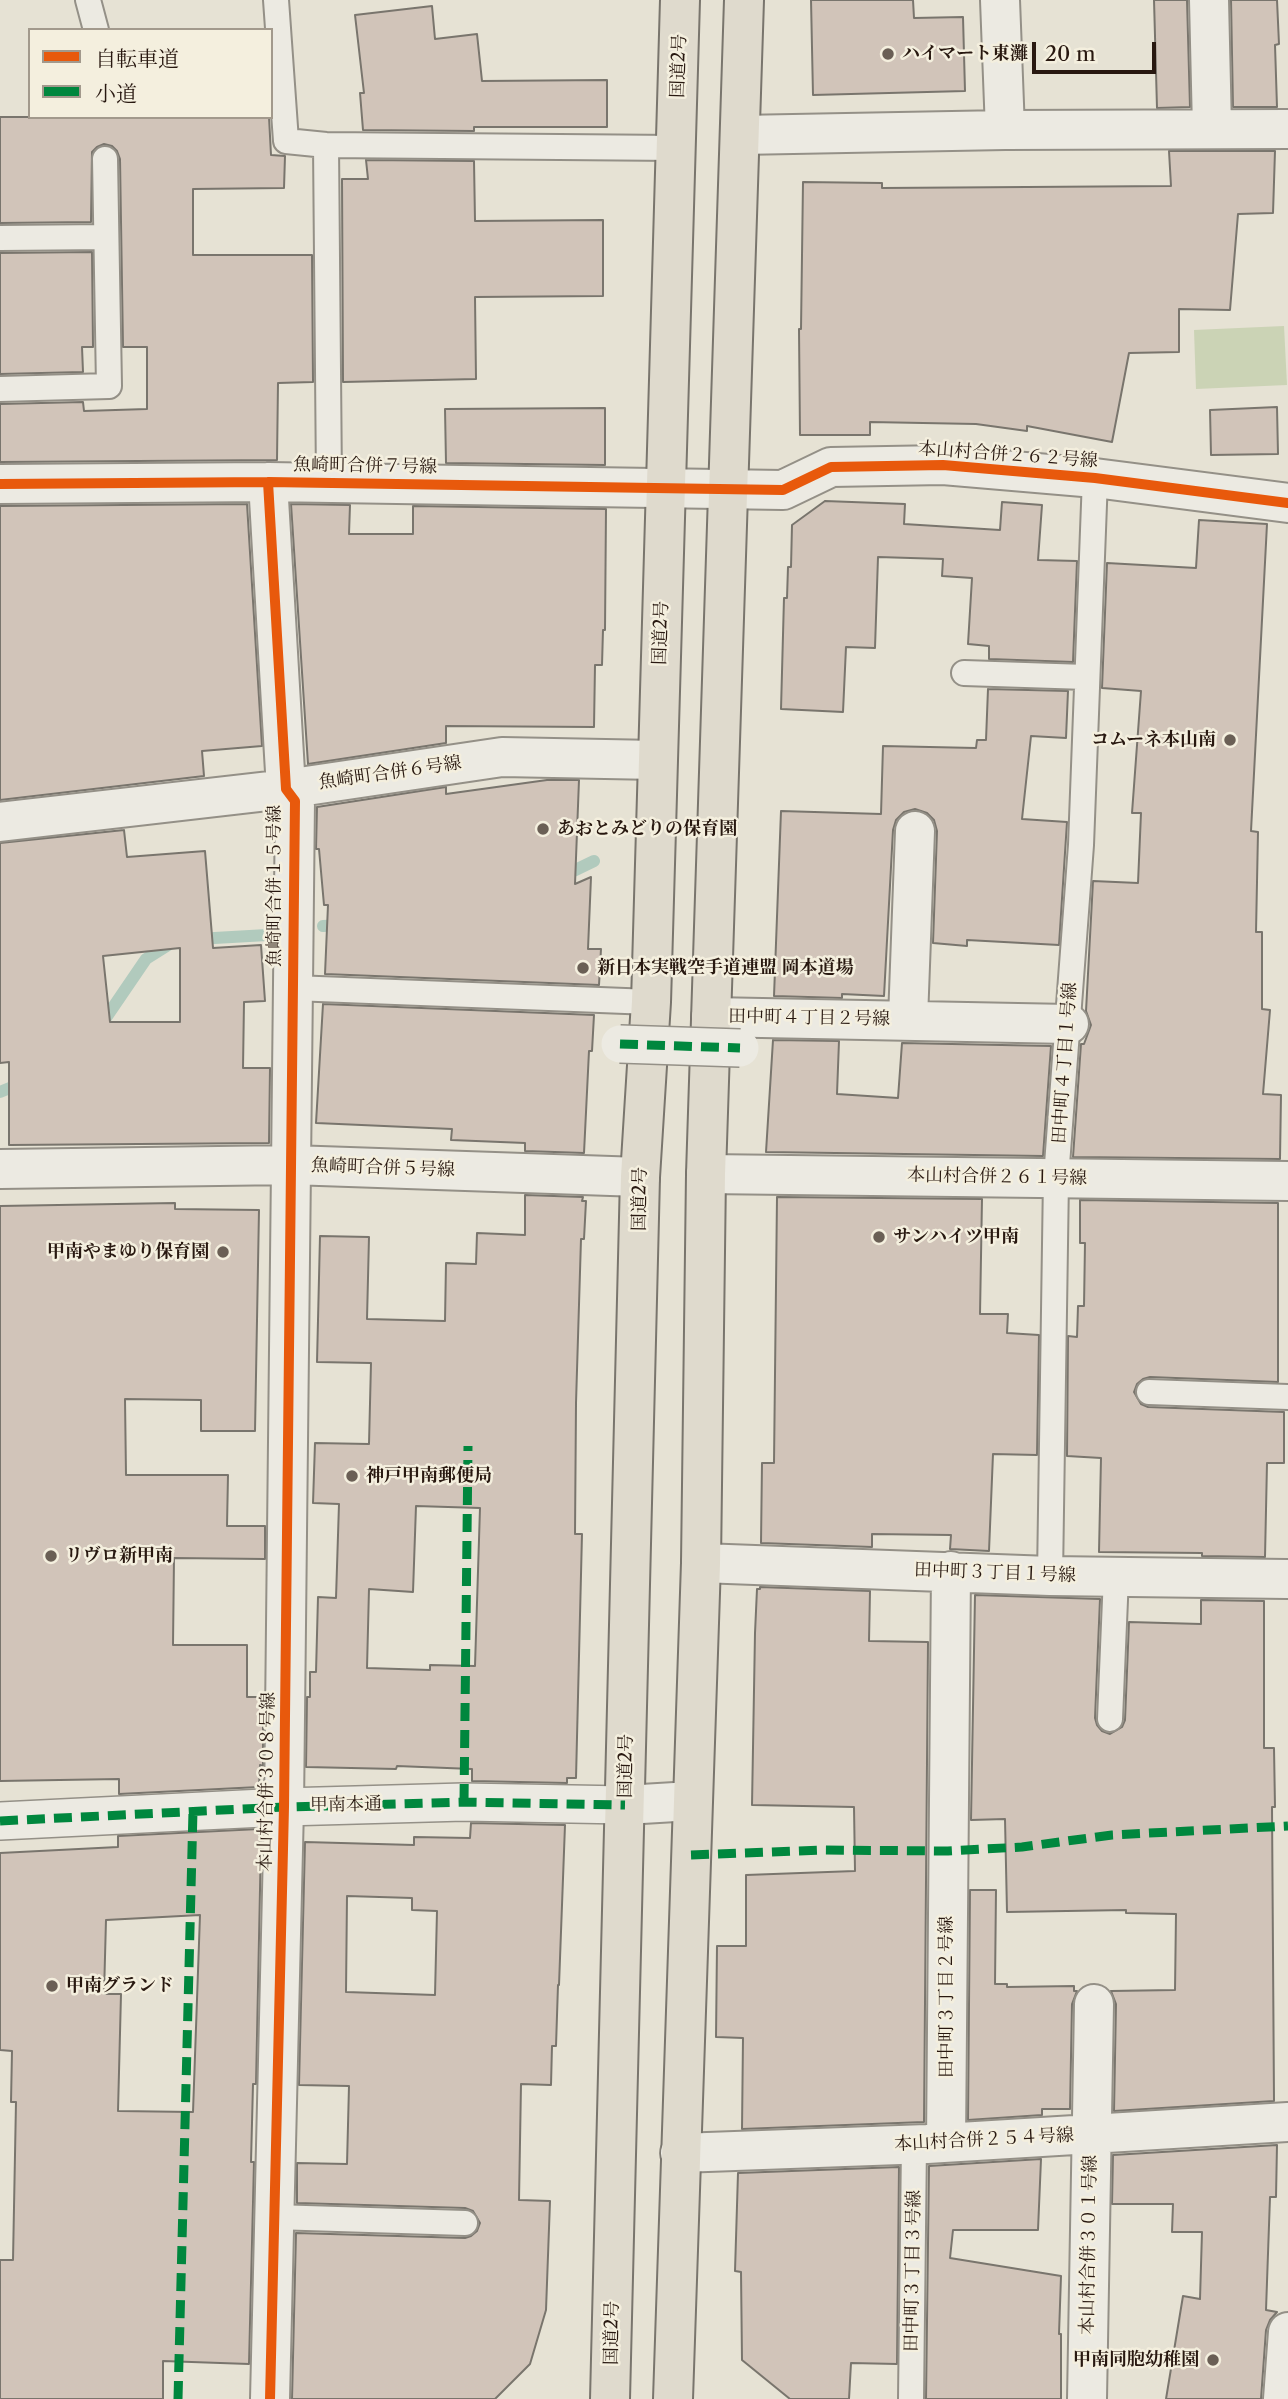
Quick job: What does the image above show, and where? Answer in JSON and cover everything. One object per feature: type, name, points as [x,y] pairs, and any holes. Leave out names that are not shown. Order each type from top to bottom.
[{"type":"highway","name":"国道2号","points":[[610,2399],[640,1177],[651,1002],[680,0]]},
{"type":"highway","points":[[673,2399],[701,1563],[706,1174],[744,0]]},
{"type":"street","points":[[1000,0],[1005,130]]},
{"type":"street","points":[[1209,0],[1212,128]]},
{"type":"street","points":[[740,135],[1288,129]]},
{"type":"street","name":"本山村合併２６２号線","points":[[730,489],[783,490],[831,467],[943,465],[1095,478],[1288,503]]},
{"type":"street","name":"魚崎町合併７号線","points":[[0,484],[268,482],[730,489]]},
{"type":"street","name":"魚崎町合併１５号線","points":[[268,482],[286,789],[295,801],[291,1166]]},
{"type":"street","name":"魚崎町合併６号線","points":[[0,822],[286,789],[502,757],[657,760]]},
{"type":"street","name":"田中町４丁目２号線","points":[[908,1019],[915,831]]},
{"type":"street","name":"田中町４丁目２号線","points":[[711,1017],[1069,1024]]},
{"type":"street","points":[[620,1044],[740,1048]]},
{"type":"street","name":"魚崎町合併５号線","points":[[0,1169],[291,1166],[640,1177]]},
{"type":"street","name":"本山村合併３０８号線","points":[[270,2399],[284,1807],[291,1166]]},
{"type":"street","name":"本山村合併２６１号線","points":[[706,1174],[1288,1181]]},
{"type":"street","name":"田中町３丁目１号線","points":[[701,1563],[1050,1576],[1288,1579]]},
{"type":"street","name":"田中町３丁目２号線","points":[[930,2143],[948,1851],[951,1571]]},
{"type":"street","name":"甲南本通","points":[[0,1821],[284,1807],[464,1802],[625,1805],[692,1801]]},
{"type":"street","name":"本山村合併３０１号線","points":[[1087,2399],[1094,2004]]},
{"type":"street","name":"本山村合併２５４号線","points":[[680,2153],[930,2143],[1288,2122]]},
{"type":"street","points":[[1283,2399],[1288,2332]]},
{"type":"lane","points":[[88,0],[95,28]]},
{"type":"lane","points":[[276,0],[286,141],[326,145],[676,148]]},
{"type":"lane","points":[[326,145],[328,483]]},
{"type":"lane","points":[[0,389],[109,386],[105,159]]},
{"type":"lane","points":[[0,238],[106,237]]},
{"type":"lane","name":"田中町４丁目１号線","points":[[1050,1576],[1056,1178],[1081,845],[1095,478]]},
{"type":"lane","points":[[964,673],[1086,677]]},
{"type":"lane","points":[[293,988],[651,1002]]},
{"type":"lane","points":[[1149,1392],[1288,1397]]},
{"type":"lane","points":[[1110,1719],[1116,1576]]},
{"type":"lane","name":"田中町３丁目３号線","points":[[911,2399],[930,2143]]},
{"type":"lane","points":[[274,2217],[464,2223]]},
{"type":"green space","points":[[1284,326],[1287,385],[1196,389],[1194,330]]},
{"type":"building","name":"ハイマート東灘","points":[[811,0],[913,0],[914,18],[963,17],[965,91],[813,95]]},
{"type":"building","points":[[1154,0],[1187,0],[1190,107],[1157,108]]},
{"type":"building","points":[[1231,0],[1277,0],[1277,107],[1233,107]]},
{"type":"building","points":[[432,6],[435,39],[477,34],[482,81],[607,80],[607,127],[474,127],[474,131],[363,130],[360,93],[364,93],[355,15]]},
{"type":"building","points":[[0,117],[269,119],[271,155],[285,156],[284,188],[193,189],[193,255],[312,255],[313,382],[278,383],[277,460],[0,462],[0,404],[83,402],[84,411],[147,409],[147,347],[123,347],[120,159],[112,146],[104,144],[92,152],[91,222],[0,223]]},
{"type":"building","points":[[1169,151],[1275,151],[1273,213],[1238,214],[1230,310],[1179,309],[1179,352],[1129,353],[1112,442],[1027,426],[1027,431],[976,424],[870,422],[870,435],[800,435],[799,329],[803,182],[882,183],[882,188],[1171,186]]},
{"type":"building","points":[[366,160],[474,161],[475,221],[603,220],[603,296],[475,297],[476,379],[343,382],[342,179],[368,179]]},
{"type":"building","points":[[92,252],[93,347],[82,347],[83,372],[0,374],[0,253]]},
{"type":"building","points":[[1277,407],[1278,454],[1211,455],[1210,410]]},
{"type":"building","points":[[605,408],[605,465],[446,463],[445,409]]},
{"type":"building","points":[[825,501],[905,504],[904,524],[1000,530],[1002,502],[1042,505],[1038,560],[1077,561],[1073,662],[989,659],[989,646],[968,644],[972,578],[942,576],[943,559],[878,557],[875,648],[846,647],[843,712],[781,709],[784,598],[787,598],[788,567],[791,567],[792,525]]},
{"type":"building","points":[[247,504],[262,746],[202,751],[204,776],[0,800],[0,506]]},
{"type":"building","points":[[291,504],[350,505],[349,534],[413,534],[413,506],[606,509],[605,630],[602,665],[595,665],[594,727],[446,726],[446,743],[308,764]]},
{"type":"building","points":[[1199,520],[1267,524],[1251,831],[1258,832],[1256,932],[1262,932],[1262,1009],[1270,1010],[1263,1094],[1281,1095],[1280,1159],[1073,1157],[1081,1044],[1084,1044],[1091,1025],[1086,1011],[1093,881],[1138,883],[1141,813],[1132,813],[1141,691],[1102,688],[1107,563],[1196,568]]},
{"type":"building","points":[[988,689],[1068,691],[1066,738],[1031,736],[1022,819],[1067,822],[1059,945],[967,940],[967,946],[933,943],[937,831],[934,820],[927,813],[915,809],[904,812],[896,820],[893,830],[884,996],[774,996],[781,811],[881,814],[883,746],[976,748],[977,740],[986,740]]},
{"type":"building","points":[[547,780],[579,780],[575,884],[591,877],[588,949],[601,949],[599,985],[325,974],[328,905],[324,905],[319,849],[316,849],[317,807],[446,787],[446,794]]},
{"type":"building","points":[[124,830],[127,857],[205,851],[213,948],[261,945],[265,1001],[244,1002],[243,1068],[270,1068],[269,1143],[9,1145],[9,1062],[0,1063],[0,843]],"holes":[[[180,948],[180,1022],[110,1022],[103,956]]]},
{"type":"building","points":[[323,1004],[594,1015],[592,1051],[589,1051],[584,1153],[525,1151],[525,1143],[451,1140],[452,1129],[316,1123]]},
{"type":"building","points":[[773,1040],[839,1041],[837,1094],[898,1098],[902,1043],[1051,1046],[1043,1156],[766,1152]]},
{"type":"building","points":[[525,1195],[583,1197],[582,1201],[586,1201],[584,1239],[581,1239],[576,1403],[575,1534],[582,1534],[576,1778],[567,1778],[567,1783],[472,1781],[472,1769],[306,1767],[307,1697],[310,1697],[310,1672],[316,1672],[318,1597],[336,1598],[339,1504],[313,1503],[315,1443],[369,1444],[371,1363],[317,1362],[320,1236],[369,1237],[367,1319],[445,1321],[446,1263],[476,1264],[477,1233],[525,1235]],"holes":[[[416,1506],[480,1508],[475,1666],[430,1665],[430,1670],[367,1668],[369,1589],[413,1592]]]},
{"type":"building","points":[[777,1197],[982,1199],[980,1314],[1008,1314],[1007,1333],[1039,1335],[1037,1455],[993,1454],[989,1551],[950,1549],[951,1535],[872,1534],[872,1547],[761,1543],[762,1463],[774,1463]]},
{"type":"building","points":[[1080,1200],[1278,1203],[1278,1382],[1150,1377],[1137,1384],[1134,1392],[1141,1404],[1148,1407],[1284,1412],[1284,1463],[1267,1463],[1265,1557],[1202,1556],[1202,1553],[1099,1552],[1101,1458],[1067,1456],[1068,1336],[1077,1337],[1078,1306],[1084,1306],[1085,1243],[1080,1243]]},
{"type":"building","points":[[175,1203],[175,1209],[259,1210],[255,1431],[201,1431],[201,1400],[125,1399],[126,1475],[228,1475],[227,1526],[265,1526],[265,1559],[174,1558],[173,1645],[247,1645],[247,1697],[263,1697],[263,1766],[260,1765],[259,1787],[119,1794],[119,1779],[0,1781],[0,1206]]},
{"type":"building","points":[[757,1589],[870,1591],[869,1641],[928,1642],[924,2122],[742,2129],[743,2038],[716,2037],[717,1946],[746,1946],[746,1875],[855,1871],[854,1807],[752,1805],[755,1633]]},
{"type":"building","points":[[975,1595],[1100,1599],[1095,1718],[1102,1731],[1110,1734],[1122,1727],[1125,1720],[1129,1622],[1201,1624],[1201,1600],[1264,1601],[1264,1748],[1274,1748],[1274,2101],[1114,2111],[1116,2004],[1111,1991],[1175,1990],[1176,1914],[1126,1913],[1126,1910],[1007,1912],[1005,1819],[971,1820]]},
{"type":"building","points":[[471,1823],[565,1825],[556,2046],[552,2046],[551,2085],[521,2084],[519,2200],[550,2201],[546,2310],[530,2364],[495,2399],[292,2399],[296,2233],[465,2238],[477,2231],[480,2223],[473,2211],[465,2208],[297,2203],[297,2163],[347,2164],[349,2086],[299,2085],[305,1842],[414,1845],[414,1837],[470,1838]],"holes":[[[347,1896],[412,1898],[412,1910],[437,1911],[435,1995],[346,1992]]]},
{"type":"building","points":[[259,1829],[261,1841],[256,2084],[253,2084],[251,2162],[254,2162],[249,2364],[163,2361],[163,2399],[0,2399],[0,2260],[13,2260],[16,2102],[11,2102],[12,2051],[0,2050],[0,1853],[118,1847],[118,1836]],"holes":[[[200,1915],[193,2112],[118,2111],[121,1994],[104,1994],[106,1920]]]},
{"type":"building","points":[[970,1890],[996,1890],[995,1984],[1007,1984],[1007,1987],[1074,1986],[1074,1991],[1077,1991],[1072,2004],[1070,2109],[1042,2109],[1042,2115],[968,2120]]},
{"type":"building","points":[[1277,2145],[1276,2197],[1270,2197],[1266,2310],[1277,2312],[1266,2330],[1261,2399],[1166,2399],[1183,2296],[1200,2299],[1202,2232],[1172,2232],[1173,2204],[1112,2204],[1113,2155]]},
{"type":"building","points":[[1041,2159],[1038,2230],[953,2230],[950,2258],[1061,2276],[1061,2399],[926,2399],[929,2166]]},
{"type":"building","points":[[899,2167],[897,2364],[851,2363],[849,2399],[790,2399],[742,2360],[741,2272],[735,2271],[738,2173]]},
{"type":"waterway","points":[[563,876],[594,861]]},
{"type":"waterway","points":[[323,926],[343,925]]},
{"type":"waterway","points":[[197,939],[267,935]]},
{"type":"waterway","points":[[101,1025],[146,959],[173,942]]},
{"type":"waterway","points":[[0,1092],[22,1083]]},
{"type":"marked path","points":[[620,1044],[740,1048]]},
{"type":"marked path","points":[[464,1802],[468,1446]]},
{"type":"marked path","points":[[0,1821],[284,1807],[464,1802],[625,1805]]},
{"type":"marked path","points":[[178,2399],[193,1811]]},
{"type":"marked path","points":[[691,1855],[824,1850],[948,1851],[1022,1847],[1112,1835],[1288,1826]]},
{"type":"cycle path","points":[[0,484],[268,482],[783,490],[831,467],[943,465],[1095,478],[1288,503]]},
{"type":"cycle path","points":[[268,482],[286,789],[295,801],[284,1807],[270,2399]]},
{"type":"place","name":"ハイマート東灘","points":[[888,54]]},
{"type":"place","name":"コムーネ本山南","points":[[1230,740]]},
{"type":"place","name":"あおとみどりの保育園","points":[[543,829]]},
{"type":"place","name":"新日本実戦空手道連盟 岡本道場","points":[[583,968]]},
{"type":"place","name":"サンハイツ甲南","points":[[879,1237]]},
{"type":"place","name":"甲南やまゆり保育園","points":[[223,1252]]},
{"type":"place","name":"神戸甲南郵便局","points":[[352,1476]]},
{"type":"place","name":"リヴロ新甲南","points":[[51,1556]]},
{"type":"place","name":"甲南グランド","points":[[52,1986]]},
{"type":"place","name":"甲南同胞幼稚園","points":[[1213,2360]]}]
